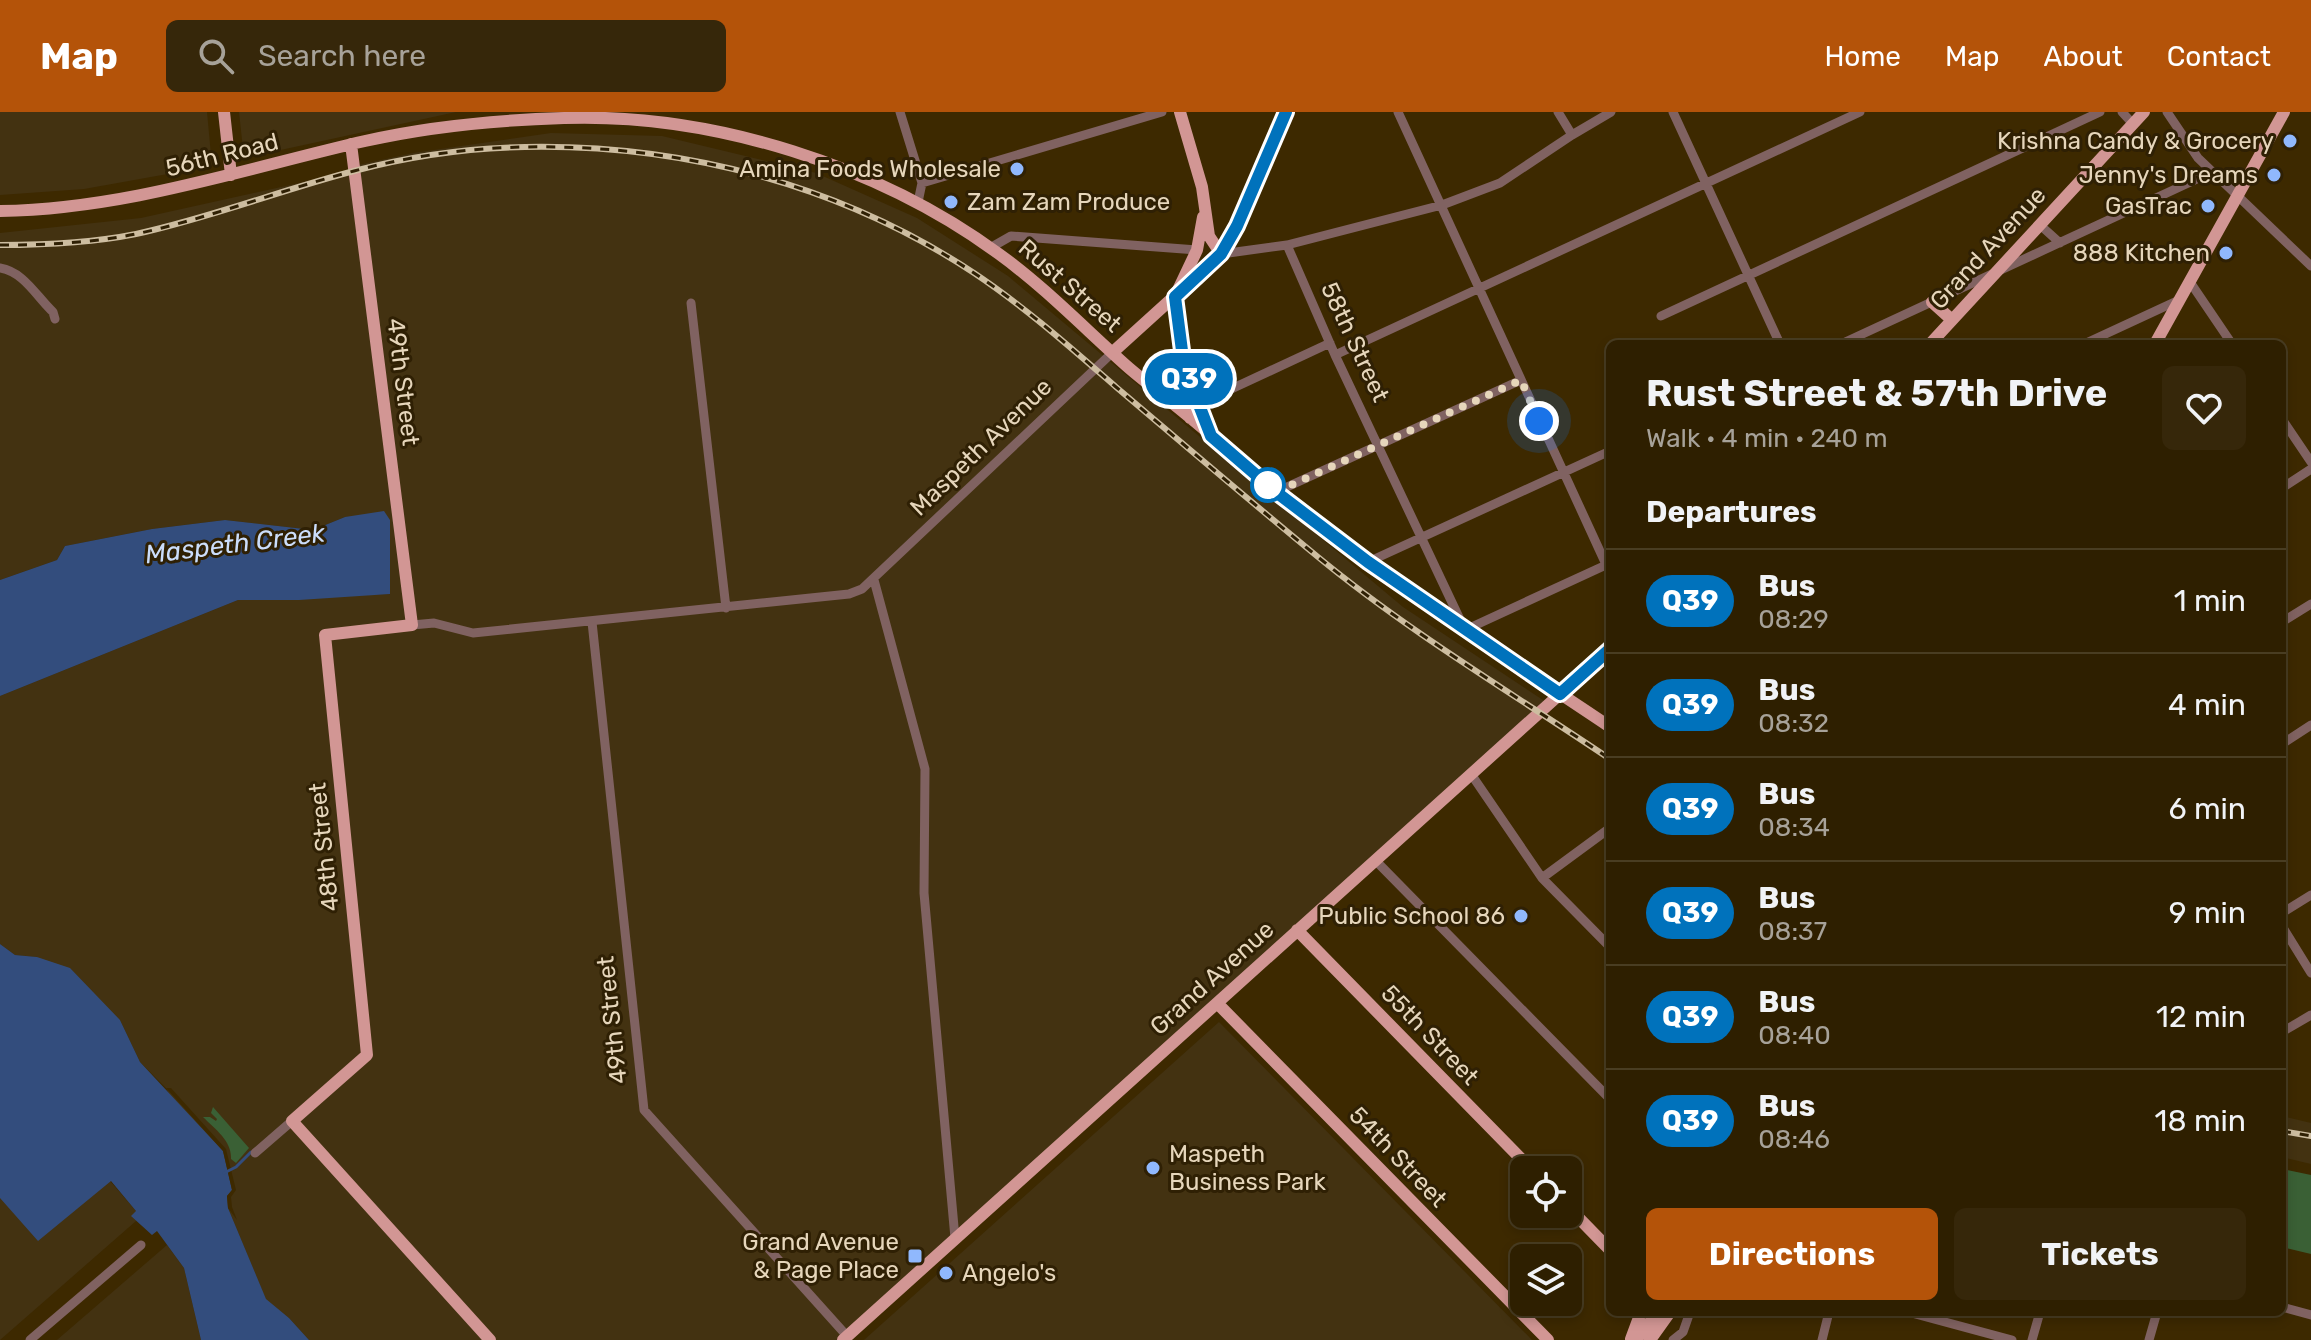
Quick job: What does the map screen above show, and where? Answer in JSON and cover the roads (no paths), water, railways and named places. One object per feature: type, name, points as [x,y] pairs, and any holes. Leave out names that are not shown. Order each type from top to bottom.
[{"type":"main road","points":[[224,112],[231,175]]},
{"type":"main road","points":[[1180,112],[1202,187],[1209,236],[1221,254]]},
{"type":"main road","name":"Maspeth Avenue","points":[[1113,352],[1221,254],[1237,226],[1286,112]]},
{"type":"main road","name":"Grand Avenue","points":[[1934,340],[2144,112]]},
{"type":"main road","points":[[2157,340],[2284,112]]},
{"type":"main road","name":"56th Road","points":[[0,211],[72,207],[120,200],[470,117],[656,123],[722,134],[793,151],[918,202]]},
{"type":"main road","name":"49th Street","points":[[351,144],[412,625]]},
{"type":"main road","name":"Rust Street","points":[[918,202],[990,248],[1276,492],[1368,562],[1606,724]]},
{"type":"main road","points":[[1190,418],[1175,297],[1197,250],[1205,210]]},
{"type":"main road","points":[[1932,302],[1952,320]]},
{"type":"main road","points":[[1184,366],[1211,436]]},
{"type":"main road","name":"Maspeth Avenue","points":[[325,635],[412,625]]},
{"type":"main road","name":"48th Street","points":[[292,1121],[367,1055],[325,635]]},
{"type":"main road","name":"Grand Avenue","points":[[845,1338],[1606,653]]},
{"type":"main road","name":"55th Street","points":[[1297,930],[1518,1156]]},
{"type":"main road","name":"54th Street","points":[[1217,1003],[1548,1340]]},
{"type":"main road","points":[[292,1121],[490,1340]]},
{"type":"main road","points":[[1582,1221],[1606,1246]]},
{"type":"main road","points":[[1634,1340],[1640,1316]]},
{"type":"main road","points":[[1634,1340],[1655,1316]]},
{"type":"main road","points":[[1650,1340],[1667,1316]]},
{"type":"street","points":[[900,112],[922,183],[918,202]]},
{"type":"street","points":[[922,183],[1162,112]]},
{"type":"street","points":[[1398,112],[1606,565]]},
{"type":"street","points":[[1558,112],[1572,135]]},
{"type":"street","points":[[1221,254],[1287,245],[1442,205],[1500,183],[1611,112]]},
{"type":"street","points":[[1673,112],[1778,340]]},
{"type":"street","points":[[1335,355],[1860,112]]},
{"type":"street","points":[[1661,316],[2100,112]]},
{"type":"street","points":[[2122,112],[2133,124]]},
{"type":"street","points":[[2167,112],[2183,138],[2212,172],[2311,266]]},
{"type":"street","points":[[1850,340],[2212,172]]},
{"type":"street","points":[[2040,225],[2060,243]]},
{"type":"street","points":[[990,248],[1011,236],[1197,250]]},
{"type":"street","name":"58th Street","points":[[1287,245],[1335,355],[1465,630]]},
{"type":"street","points":[[0,268],[21,277],[53,312],[55,319]]},
{"type":"street","points":[[2190,282],[2229,340]]},
{"type":"street","points":[[2093,340],[2180,300]]},
{"type":"street","points":[[691,303],[726,608]]},
{"type":"street","points":[[1199,404],[1330,343]]},
{"type":"street","name":"Maspeth Avenue","points":[[412,625],[434,623],[473,633],[726,608],[849,594],[862,589],[1113,352]]},
{"type":"street","points":[[1276,492],[1521,380]]},
{"type":"street","points":[[2286,425],[2311,462]]},
{"type":"street","points":[[1368,562],[1606,453]]},
{"type":"street","points":[[2286,485],[2311,469]]},
{"type":"street","points":[[1465,630],[1606,570]]},
{"type":"street","points":[[874,580],[925,769],[924,893],[955,1238]]},
{"type":"street","points":[[2286,620],[2311,604]]},
{"type":"street","name":"49th Street","points":[[592,622],[644,1110],[845,1338]]},
{"type":"street","points":[[2286,741],[2311,725]]},
{"type":"street","points":[[1471,774],[1542,878],[1606,943]]},
{"type":"street","points":[[1542,878],[1606,831]]},
{"type":"street","points":[[1375,860],[1606,1095]]},
{"type":"street","points":[[2286,911],[2311,895]]},
{"type":"street","points":[[2286,932],[2311,973]]},
{"type":"street","points":[[2286,1030],[2311,1015]]},
{"type":"street","points":[[255,1153],[292,1121]]},
{"type":"street","points":[[30,1340],[141,1245]]},
{"type":"street","points":[[2286,1308],[2311,1315]]},
{"type":"street","points":[[1673,1340],[1683,1332],[1689,1316]]},
{"type":"street","points":[[1822,1340],[1828,1316]]},
{"type":"street","points":[[1923,1316],[2012,1340]]},
{"type":"street","points":[[2032,1340],[2039,1316]]},
{"type":"street","points":[[2149,1340],[2156,1316]]},
{"type":"water","name":"Maspeth Creek","points":[[384,511],[390,520],[390,594],[299,600],[238,600],[0,696],[0,580],[57,560],[65,546],[152,529],[225,520],[313,530],[345,517]]},
{"type":"water","points":[[0,944],[15,955],[37,957],[70,968],[120,1020],[140,1062],[223,1151],[232,1190],[227,1196],[228,1208],[266,1299],[309,1340],[201,1340],[184,1268],[157,1231],[152,1235],[131,1216],[136,1211],[111,1181],[38,1241],[0,1198]]},
{"type":"waterway","points":[[224,1173],[236,1167],[251,1152]]},
{"type":"railway","points":[[0,245],[68,243],[136,234],[375,166],[461,151],[525,147],[644,153],[702,162],[759,176],[870,216],[923,242],[993,286],[1353,585],[1606,756]]},
{"type":"railway","points":[[2286,1132],[2311,1136]]},
{"type":"place","name":"Krishna Candy & Grocery","points":[[2290,141]]},
{"type":"place","name":"Amina Foods Wholesale","points":[[1017,169]]},
{"type":"place","name":"Jenny's Dreams","points":[[2274,175]]},
{"type":"place","name":"Zam Zam Produce","points":[[951,202]]},
{"type":"place","name":"GasTrac","points":[[2208,206]]},
{"type":"place","name":"888 Kitchen","points":[[2226,253]]},
{"type":"place","name":"Public School 86","points":[[1521,916]]},
{"type":"place","name":"Maspeth Business Park","points":[[1153,1168]]},
{"type":"place","name":"Grand Avenue & Page Place","points":[[915,1256]]},
{"type":"place","name":"Angelo's","points":[[946,1273]]}]
